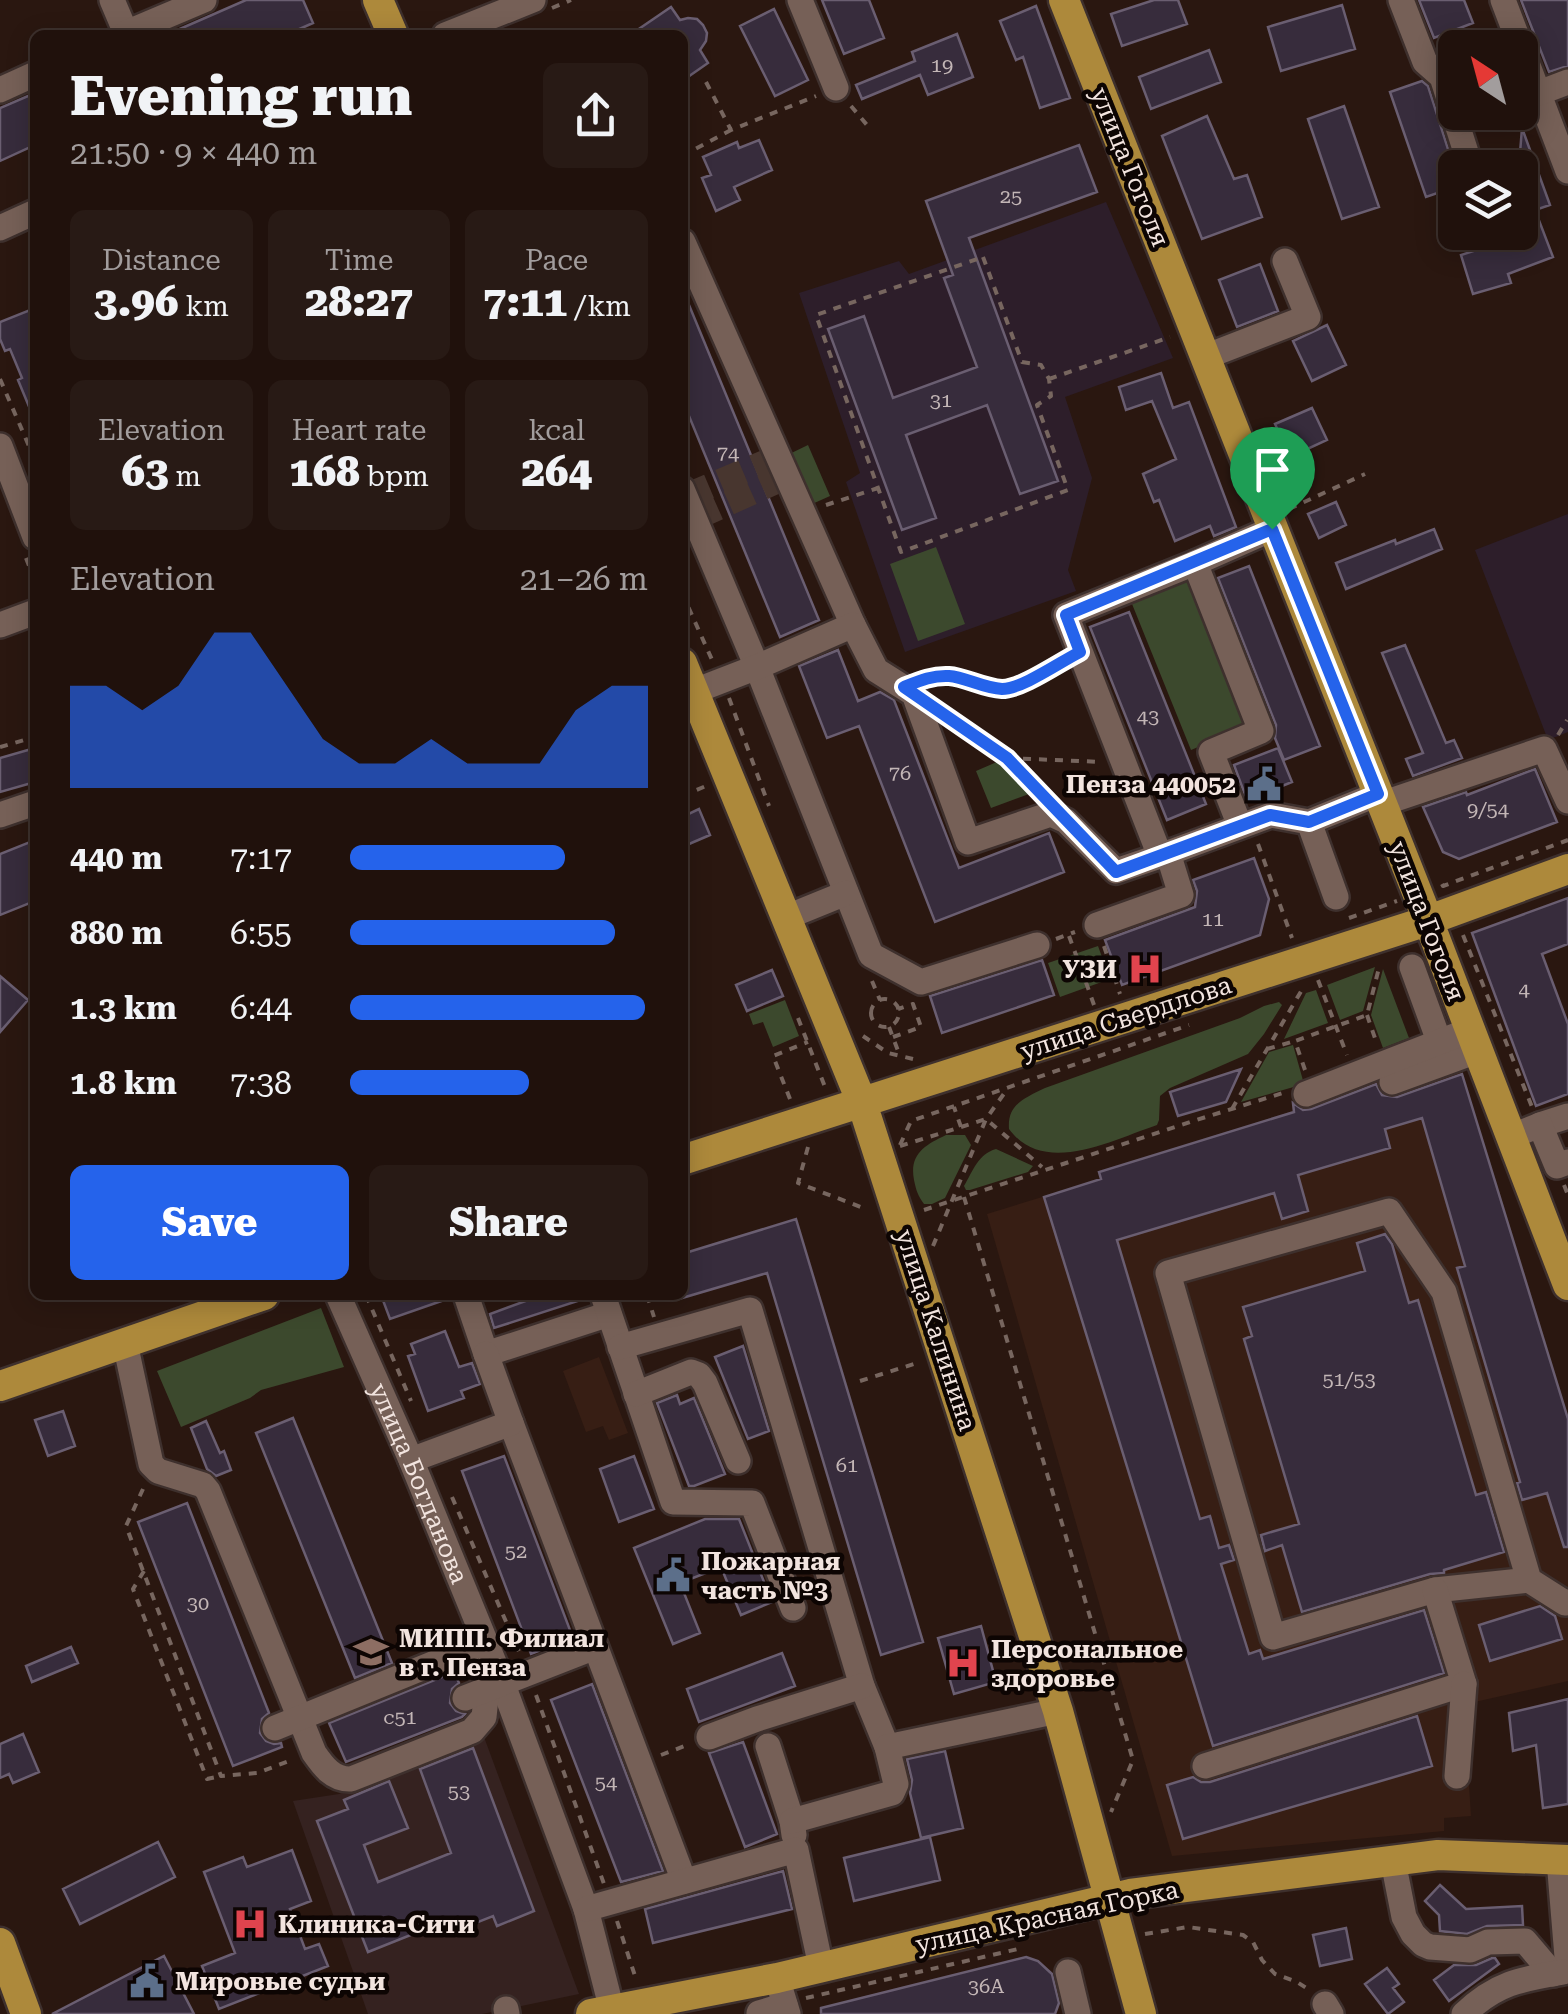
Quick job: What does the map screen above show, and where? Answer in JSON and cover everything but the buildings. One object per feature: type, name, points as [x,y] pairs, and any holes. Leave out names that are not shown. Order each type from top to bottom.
[{"type":"main road","points":[[378,0],[392,30]]},
{"type":"main road","name":"улица Гоголя","points":[[1064,0],[1205,357],[1281,519],[1380,799],[1568,1284]]},
{"type":"main road","name":"улица Калинина","points":[[688,668],[708,686],[787,916],[862,1103],[1058,1711],[1142,2014]]},
{"type":"main road","name":"улица Свердлова","points":[[688,1158],[1428,920],[1568,869]]},
{"type":"main road","points":[[0,1386],[250,1300]]},
{"type":"main road","name":"улица Красная Горка","points":[[605,2013],[790,1999],[821,1967],[1130,1894],[1438,1855],[1564,1860]]},
{"type":"main road","points":[[0,1943],[26,2014]]},
{"type":"street","points":[[112,0],[123,30]]},
{"type":"street","points":[[134,30],[204,0]]},
{"type":"street","points":[[458,30],[533,0]]},
{"type":"street","points":[[800,0],[836,88]]},
{"type":"street","points":[[1401,0],[1425,62],[1438,73]]},
{"type":"street","points":[[1504,0],[1512,30]]},
{"type":"street","points":[[0,90],[30,76]]},
{"type":"street","points":[[1538,94],[1568,82]]},
{"type":"street","points":[[1538,114],[1568,171]]},
{"type":"street","points":[[0,228],[30,214]]},
{"type":"street","points":[[688,255],[876,670],[914,694],[968,842],[1052,814],[1066,821],[1116,872],[1270,815],[1309,822],[1544,749],[1568,801]]},
{"type":"street","points":[[1205,357],[1308,316],[1285,261]]},
{"type":"street","points":[[0,446],[30,525]]},
{"type":"street","points":[[688,502],[871,955],[920,982],[1037,945]]},
{"type":"street","points":[[1097,925],[1181,895],[1123,763],[1066,615],[1195,563],[1281,519]]},
{"type":"street","points":[[1195,563],[1261,731],[1211,752],[1245,824]]},
{"type":"street","points":[[0,626],[30,614]]},
{"type":"street","points":[[708,686],[853,625]]},
{"type":"street","points":[[0,815],[30,805]]},
{"type":"street","points":[[1309,822],[1336,897]]},
{"type":"street","points":[[787,916],[846,893]]},
{"type":"street","points":[[1412,968],[1439,1040]]},
{"type":"street","points":[[1304,1089],[1363,1073],[1439,1040],[1473,1040]]},
{"type":"street","points":[[1392,1082],[1473,1040]]},
{"type":"street","points":[[1510,1136],[1568,1116]]},
{"type":"street","points":[[1540,1125],[1557,1166],[1568,1162]]},
{"type":"street","points":[[1529,1580],[1444,1292],[1389,1211],[1168,1273],[1273,1637],[1435,1590],[1529,1580],[1568,1602]]},
{"type":"street","name":"улица Богданова","points":[[340,1300],[486,1642],[485,1690],[586,1909],[605,2013]]},
{"type":"street","points":[[468,1300],[510,1424],[684,1881]]},
{"type":"street","points":[[486,1354],[606,1304],[672,1502],[752,1503],[793,1608]]},
{"type":"street","points":[[620,1347],[750,1310],[862,1686],[896,1784],[892,1793],[792,1821]]},
{"type":"street","points":[[125,1344],[153,1466],[208,1490],[314,1753],[332,1774],[351,1779],[472,1730],[484,1718],[485,1690],[595,1648]]},
{"type":"street","points":[[636,1394],[690,1372],[699,1375],[706,1383],[738,1461]]},
{"type":"street","points":[[411,1460],[510,1424]]},
{"type":"street","points":[[1435,1590],[1464,1684],[1457,1776]]},
{"type":"street","points":[[275,1728],[486,1642]]},
{"type":"street","points":[[1205,1766],[1464,1684]]},
{"type":"street","points":[[708,1737],[862,1686]]},
{"type":"street","points":[[886,1747],[1058,1711]]},
{"type":"street","points":[[768,1746],[792,1821],[821,1967]]},
{"type":"street","points":[[586,1909],[796,1850]]},
{"type":"street","points":[[1563,1972],[1564,1860]]},
{"type":"street","points":[[1393,1861],[1404,1917],[1423,1944],[1470,1950],[1491,1941],[1524,1941],[1563,1972]]},
{"type":"street","points":[[1068,1972],[1078,2014]]},
{"type":"street","points":[[1464,2014],[1490,1992],[1507,1984],[1563,1972]]},
{"type":"street","points":[[759,2013],[790,1999]]},
{"type":"path","points":[[706,82],[731,130]]},
{"type":"path","points":[[688,153],[731,130],[836,88],[866,125]]},
{"type":"path","points":[[984,258],[1022,362],[1041,365],[1049,380],[1051,396],[1037,406],[1068,490],[901,552],[878,488],[816,316],[984,258]]},
{"type":"path","points":[[1049,380],[1193,326]]},
{"type":"path","points":[[0,378],[30,448]]},
{"type":"path","points":[[1281,519],[1364,474]]},
{"type":"path","points":[[828,504],[878,488]]},
{"type":"path","points":[[688,614],[708,686]]},
{"type":"path","points":[[904,687],[928,678],[952,676],[1004,689],[1019,686],[1080,652]]},
{"type":"path","points":[[945,715],[1007,758],[1066,821]]},
{"type":"path","points":[[0,748],[30,739]]},
{"type":"path","points":[[1007,758],[1123,763]]},
{"type":"path","points":[[688,794],[707,786]]},
{"type":"path","points":[[1245,824],[1292,938]]},
{"type":"path","points":[[1443,886],[1568,840]]},
{"type":"path","points":[[1037,945],[1097,925],[1121,996]]},
{"type":"path","points":[[1461,930],[1540,1125]]},
{"type":"path","points":[[1068,934],[1094,1005]]},
{"type":"path","points":[[1267,1049],[1367,1015],[1381,959],[1366,964]]},
{"type":"path","points":[[1083,974],[1110,964]]},
{"type":"path","points":[[872,979],[880,1000]]},
{"type":"path","points":[[1286,992],[1318,980],[1352,1069]]},
{"type":"path","points":[[1232,1109],[1305,985]]},
{"type":"path","points":[[880,1000],[892,1000],[898,1008],[897,1021],[889,1026],[880,1026],[872,1019],[872,1006],[880,1000]]},
{"type":"path","points":[[893,1037],[921,1028],[913,1004],[898,1008]]},
{"type":"path","points":[[794,1006],[826,1087]]},
{"type":"path","points":[[986,1119],[900,1146],[912,1121],[1194,1024]]},
{"type":"path","points":[[889,1026],[900,1056]]},
{"type":"path","points":[[920,1212],[1044,1169],[1304,1089],[1295,1041]]},
{"type":"path","points":[[790,1099],[773,1056],[808,1042]]},
{"type":"path","points":[[928,1237],[932,1250],[986,1119],[1008,1088]]},
{"type":"path","points":[[954,1107],[961,1127]]},
{"type":"path","points":[[986,1119],[1044,1169]]},
{"type":"path","points":[[810,1140],[798,1183],[866,1209]]},
{"type":"path","points":[[964,1196],[1133,1760],[1110,1812]]},
{"type":"path","points":[[860,1381],[916,1364]]},
{"type":"path","points":[[153,1466],[126,1526],[221,1776]]},
{"type":"path","points":[[144,1570],[133,1589],[206,1779],[257,1772],[314,1753]]},
{"type":"path","points":[[200,1763],[215,1758]]},
{"type":"path","points":[[1141,1935],[1188,1927],[1243,1935],[1253,1942],[1275,1974],[1308,1988],[1328,2009]]},
{"type":"path","points":[[790,1999],[1018,1949]]},
{"type":"shaded area","points":[[1106,202],[1173,358],[1065,397],[1092,478],[1068,570],[1076,591],[905,652],[846,482],[860,473],[799,293],[899,261],[909,274]]},
{"type":"shaded area","points":[[1568,514],[1568,732],[1548,740],[1475,550]]},
{"type":"shaded area","points":[[1459,1064],[1568,1419],[1568,1681],[1470,1703],[1467,1755],[1471,1816],[1444,1818],[1444,1831],[1172,1856],[987,1214],[1101,1179],[1099,1172],[1294,1112],[1292,1103],[1394,1070]]},
{"type":"shaded area","points":[[599,1357],[628,1433],[609,1440],[603,1426],[586,1432],[563,1371]]},
{"type":"shaded area","points":[[484,1737],[579,1994],[482,2014],[368,2014],[293,1801],[339,1794]]},
{"type":"green space","points":[[808,445],[830,496],[801,509],[779,459]]},
{"type":"green space","points":[[936,547],[965,624],[918,641],[890,564]]},
{"type":"green space","points":[[1189,569],[1249,726],[1191,750],[1128,594]]},
{"type":"green space","points":[[1013,755],[1029,794],[991,808],[976,771]]},
{"type":"green space","points":[[1098,946],[1110,979],[1060,997],[1048,963]]},
{"type":"green space","points":[[1375,967],[1363,1011],[1340,1020],[1327,985]]},
{"type":"green space","points":[[1383,969],[1409,1038],[1383,1048],[1371,1015]]},
{"type":"green space","points":[[1316,990],[1328,1023],[1284,1039],[1306,993]]},
{"type":"green space","points":[[785,1000],[799,1036],[773,1047],[763,1022],[753,1025],[749,1014]]},
{"type":"green space","points":[[1279,1002],[1282,1005],[1248,1054],[1160,1096],[1157,1125],[1100,1146],[1059,1153],[1041,1151],[1024,1143],[1009,1129],[1014,1108],[1045,1088]]},
{"type":"green space","points":[[1293,1045],[1304,1084],[1241,1102],[1269,1052]]},
{"type":"green space","points":[[946,1135],[965,1135],[971,1145],[945,1198],[924,1204],[916,1187],[914,1163],[925,1147]]},
{"type":"green space","points":[[996,1149],[1033,1166],[1028,1172],[966,1190],[964,1186],[977,1164]]},
{"type":"green space","points":[[321,1308],[344,1367],[261,1390],[181,1427],[157,1371]]},
{"type":"tunnel","points":[[688,495],[778,457]]},
{"type":"tunnel","points":[[695,518],[786,477]]},
{"type":"place","name":"Пенза 440052","points":[[1264,784]]},
{"type":"place","name":"УЗИ","points":[[1145,969]]},
{"type":"place","name":"Пожарная часть №3","points":[[673,1575]]},
{"type":"place","name":"МИПП. Филиал в г. Пенза","points":[[371,1652]]},
{"type":"place","name":"Персональное здоровье","points":[[963,1663]]},
{"type":"place","name":"Клиника-Сити","points":[[250,1924]]},
{"type":"place","name":"Мировые судьи","points":[[147,1981]]},
{"type":"route","points":[[1272,529],[1378,794],[1368,799],[1309,822],[1270,815],[1116,872],[1007,758],[904,687],[928,678],[952,676],[1004,689],[1019,686],[1080,652],[1066,615],[1272,529]]}]
